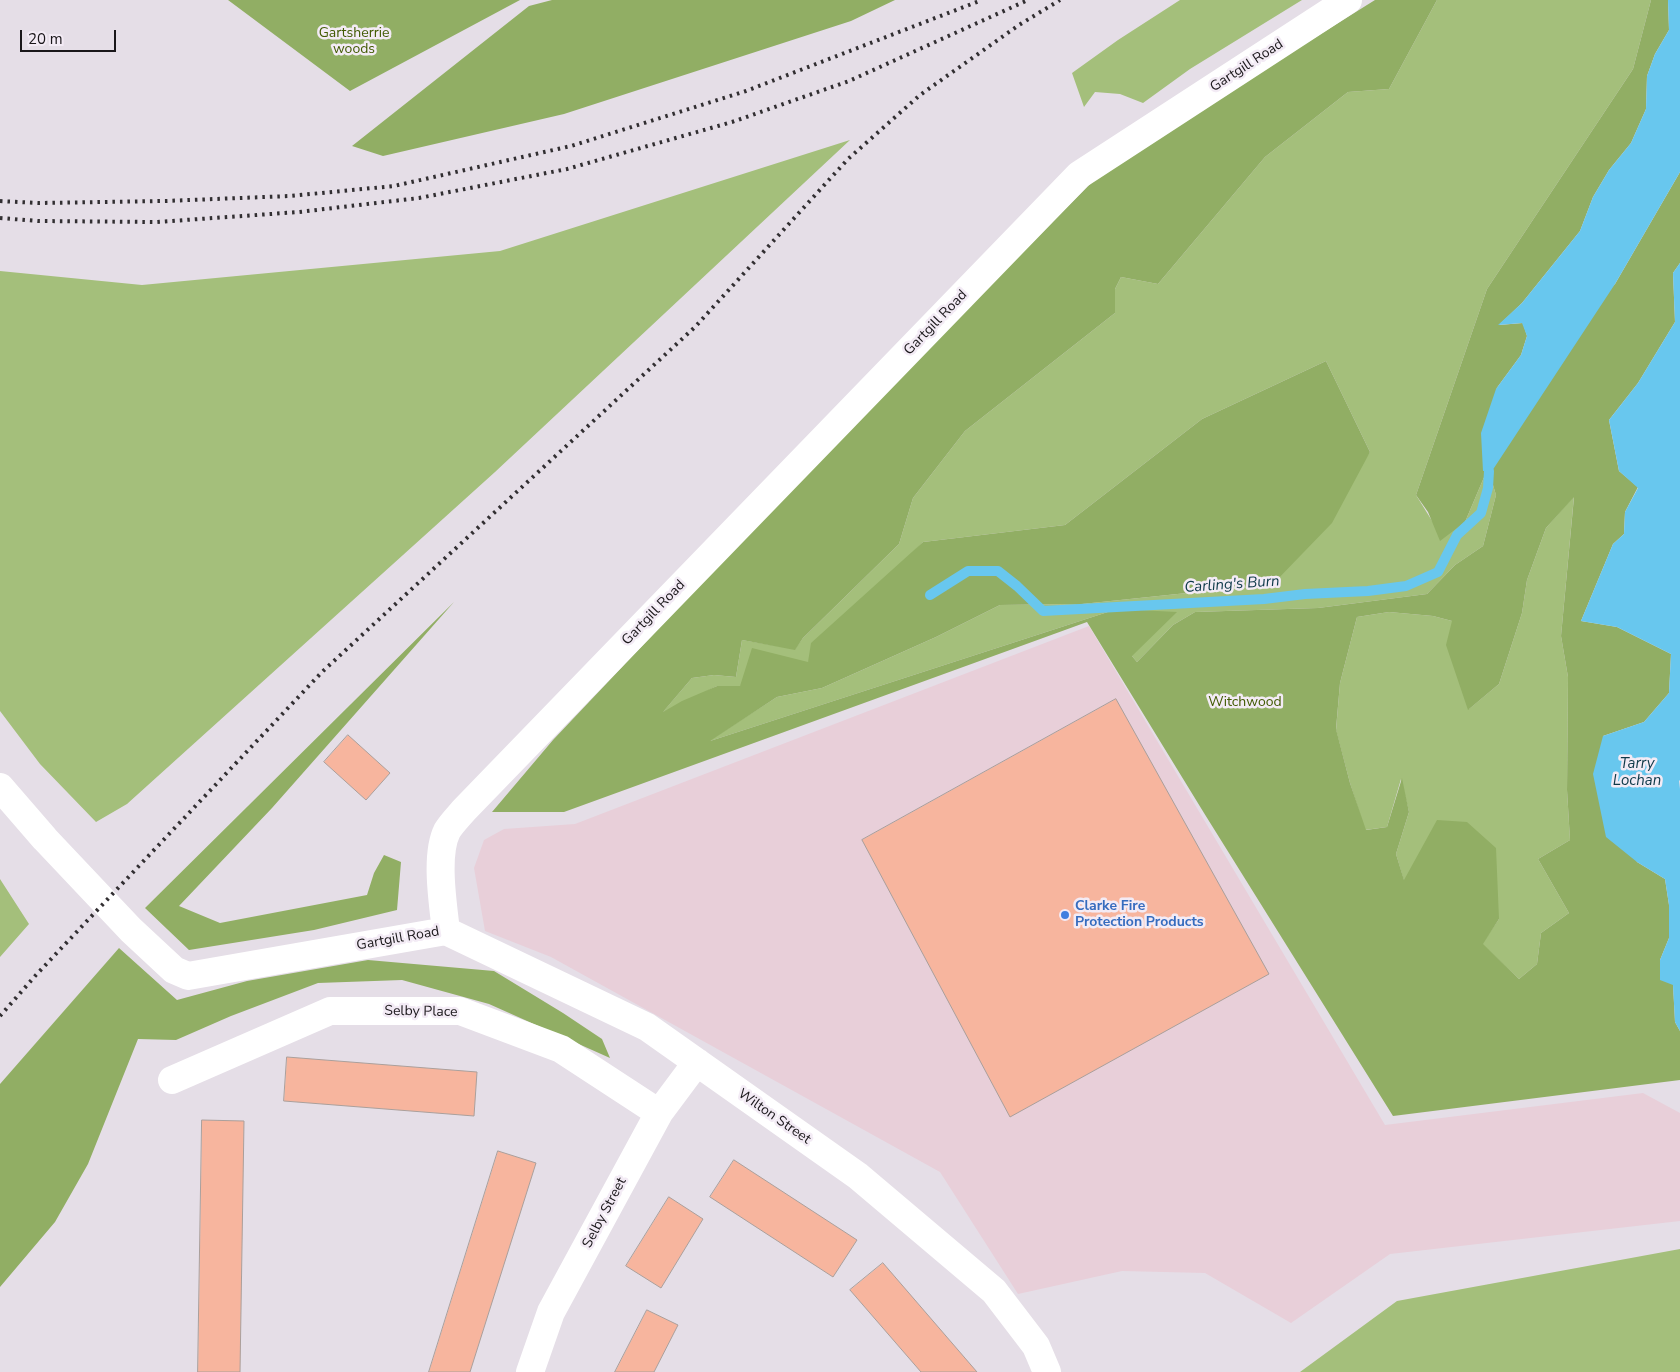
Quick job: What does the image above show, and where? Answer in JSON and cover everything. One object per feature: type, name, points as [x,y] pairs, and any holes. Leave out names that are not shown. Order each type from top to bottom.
[{"type":"street","name":"Gartgill Road","points":[[0,787],[45,839],[131,930],[174,970],[188,976],[446,931],[442,887],[442,855],[447,831],[498,774],[1080,175],[1348,0]]},
{"type":"street","name":"Wilton Street","points":[[446,931],[647,1027],[858,1176],[994,1291],[1036,1346],[1047,1372]]},
{"type":"street","name":"Selby Place","points":[[172,1080],[330,1011],[460,1011],[561,1049],[659,1112]]},
{"type":"street","name":"Selby Street","points":[[530,1372],[551,1312],[659,1112],[697,1062]]},
{"type":"shaded area","points":[[1089,626],[1385,1125],[1643,1093],[1680,1113],[1680,1221],[1390,1254],[1291,1323],[1205,1273],[1122,1271],[1018,1294],[940,1172],[551,957],[485,931],[474,868],[484,840],[504,829],[575,824]]},
{"type":"green space","name":"Gartsherrie woods","points":[[228,0],[520,0],[350,91]]},
{"type":"green space","points":[[552,0],[895,0],[851,21],[564,114],[383,156],[352,146],[529,6]]},
{"type":"green space","points":[[1180,0],[1302,0],[1190,69],[1143,103],[1120,94],[1095,92],[1084,107],[1072,73],[1118,40]]},
{"type":"green space","name":"Witchwood","points":[[1375,0],[1437,0],[1389,89],[1348,92],[1265,157],[1158,284],[1121,277],[1115,289],[1115,313],[965,431],[913,498],[899,544],[803,638],[795,650],[742,640],[736,677],[714,675],[692,678],[663,712],[682,701],[717,686],[740,686],[752,648],[808,662],[811,643],[923,542],[1065,525],[1202,419],[1326,361],[1370,452],[1332,523],[1273,584],[1082,604],[1000,605],[936,637],[822,688],[777,697],[710,741],[1117,609],[1177,612],[1132,656],[1137,662],[1173,625],[1195,612],[1318,608],[1427,594],[1455,565],[1483,546],[1496,495],[1490,475],[1485,475],[1465,522],[1440,541],[1428,512],[1416,495],[1487,289],[1633,69],[1651,0],[1668,0],[1669,30],[1655,54],[1647,76],[1646,109],[1631,143],[1609,170],[1593,197],[1580,231],[1522,303],[1499,325],[1523,323],[1527,336],[1521,355],[1496,389],[1615,284],[1680,172],[1680,263],[1673,273],[1675,322],[1638,383],[1609,420],[1619,471],[1638,487],[1625,512],[1624,534],[1613,544],[1581,621],[1617,627],[1671,654],[1669,693],[1644,722],[1603,736],[1637,862],[1665,879],[1669,905],[1669,938],[1660,960],[1673,984],[1675,1022],[1680,1031],[1680,1080],[1393,1116],[1087,622],[564,812],[492,812],[553,740],[839,438],[1106,168]],"holes":[[[1574,497],[1561,636],[1568,677],[1567,790],[1570,840],[1538,859],[1569,913],[1541,933],[1537,964],[1519,979],[1483,944],[1499,919],[1496,848],[1467,822],[1437,820],[1404,880],[1396,854],[1409,812],[1402,778],[1387,827],[1366,830],[1350,783],[1336,729],[1340,683],[1357,617],[1389,612],[1433,616],[1452,621],[1446,645],[1468,710],[1499,684],[1522,613],[1527,580],[1546,528]]]},
{"type":"green space","points":[[1437,0],[1651,0],[1633,69],[1487,289],[1416,495],[1434,524],[1465,522],[1485,475],[1490,475],[1496,495],[1483,546],[1455,565],[1427,594],[1318,608],[1195,612],[1173,625],[1137,662],[1132,656],[1117,609],[707,742],[777,697],[822,688],[936,637],[1000,605],[1082,604],[1273,584],[1370,452],[1326,361],[1202,419],[1065,525],[923,542],[808,662],[740,686],[717,686],[662,713],[692,678],[714,675],[736,677],[742,640],[795,649],[803,638],[899,544],[913,498],[965,431],[1115,313],[1115,289],[1121,277],[1158,284],[1265,157],[1348,92],[1389,89]]},
{"type":"green space","points":[[850,140],[495,472],[127,804],[96,822],[40,764],[0,711],[0,271],[142,285],[500,251]]},
{"type":"green space","points":[[1574,496],[1561,636],[1568,677],[1567,790],[1570,840],[1538,859],[1569,913],[1541,933],[1537,964],[1519,979],[1482,944],[1499,919],[1404,881],[1396,854],[1409,812],[1401,779],[1387,827],[1365,830],[1336,730],[1340,683],[1357,617],[1389,612],[1433,616],[1452,621],[1469,709],[1499,684],[1522,613],[1527,580],[1546,528]]},
{"type":"green space","points":[[454,602],[272,808],[179,906],[220,923],[367,895],[374,873],[384,855],[401,862],[397,910],[314,930],[189,950],[145,908]]},
{"type":"green space","points":[[0,879],[29,924],[0,957]]},
{"type":"green space","points":[[119,948],[177,1000],[247,981],[368,960],[494,971],[602,1039],[610,1058],[489,1004],[402,980],[318,983],[231,1016],[176,1040],[138,1039],[88,1164],[55,1222],[0,1287],[0,1084]]},
{"type":"green space","points":[[1680,1249],[1680,1372],[1300,1372],[1397,1301]]},
{"type":"water","points":[[1668,0],[1680,0],[1680,172],[1615,284],[1492,471],[1483,471],[1481,433],[1496,389],[1521,355],[1527,336],[1522,323],[1498,325],[1522,303],[1580,231],[1593,197],[1609,170],[1631,143],[1646,109],[1647,76],[1655,54],[1669,30]]},
{"type":"water","name":"Tarry Lochan","points":[[1680,263],[1680,1031],[1675,1022],[1673,985],[1660,980],[1660,960],[1669,938],[1669,905],[1665,879],[1637,862],[1606,837],[1593,774],[1603,736],[1644,722],[1669,693],[1671,654],[1617,627],[1581,621],[1613,544],[1624,534],[1625,512],[1638,488],[1619,471],[1609,420],[1638,383],[1675,322],[1673,273]]},
{"type":"building","points":[[1116,699],[1269,974],[1010,1117],[862,840]]},
{"type":"building","points":[[348,735],[390,773],[366,800],[324,762]]},
{"type":"building","points":[[287,1057],[477,1072],[474,1116],[284,1101]]},
{"type":"building","points":[[202,1120],[244,1121],[240,1372],[198,1372]]},
{"type":"building","points":[[498,1151],[536,1163],[470,1372],[429,1372]]},
{"type":"building","points":[[734,1160],[857,1240],[833,1277],[710,1197]]},
{"type":"building","points":[[669,1197],[703,1219],[661,1288],[626,1266]]},
{"type":"building","points":[[883,1263],[977,1372],[921,1372],[850,1290]]},
{"type":"building","points":[[647,1310],[678,1325],[654,1372],[615,1372]]},
{"type":"waterway","name":"Carling's Burn","points":[[930,595],[968,571],[998,571],[1043,611],[1264,599],[1305,594],[1368,591],[1406,586],[1438,572],[1457,535],[1481,513],[1488,488],[1489,471]]},
{"type":"railway","points":[[0,201],[39,203],[165,201],[290,196],[394,186],[571,146],[746,91],[982,0]]},
{"type":"railway","points":[[0,218],[38,221],[157,222],[299,212],[419,198],[567,169],[732,122],[849,81],[1028,0]]},
{"type":"railway","points":[[0,1016],[36,975],[322,672],[695,327],[848,159],[920,95],[1019,25],[1060,0]]},
{"type":"place","name":"Clarke Fire Protection Products","points":[[1065,915]]}]
